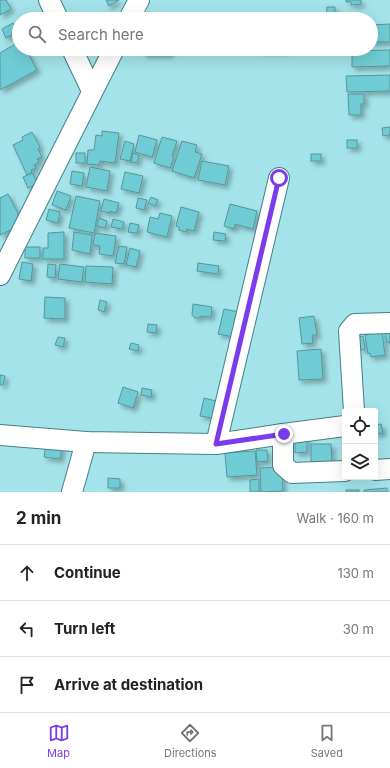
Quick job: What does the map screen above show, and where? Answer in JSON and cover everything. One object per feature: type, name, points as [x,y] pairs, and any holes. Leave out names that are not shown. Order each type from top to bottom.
[{"type":"street","points":[[49,0],[55,12]]},
{"type":"street","points":[[133,12],[139,0]]},
{"type":"street","points":[[75,56],[92,91]]},
{"type":"street","points":[[0,274],[110,56]]},
{"type":"street","points":[[216,444],[279,178]]},
{"type":"street","points":[[354,408],[349,332],[355,324],[390,323]]},
{"type":"street","points":[[0,435],[86,442],[216,444],[342,426]]},
{"type":"street","points":[[284,434],[283,464],[292,473],[342,471]]},
{"type":"street","points":[[72,492],[86,442]]},
{"type":"street","points":[[378,470],[390,469]]},
{"type":"building","points":[[0,0],[6,0],[11,9],[0,15]]},
{"type":"building","points":[[106,0],[119,0],[109,6]]},
{"type":"building","points":[[346,0],[361,0],[361,4],[351,5],[351,2],[346,2]]},
{"type":"building","points":[[327,7],[335,7],[335,12],[327,12]]},
{"type":"building","points":[[12,24],[12,34],[6,38],[2,29]]},
{"type":"building","points":[[390,24],[390,42],[378,42],[378,25]]},
{"type":"building","points":[[12,46],[12,56],[30,56],[37,70],[0,90],[0,53]]},
{"type":"building","points":[[378,50],[390,50],[390,66],[352,67],[352,56],[378,56]]},
{"type":"building","points":[[390,75],[390,91],[347,92],[346,76]]},
{"type":"building","points":[[348,94],[364,94],[364,104],[361,104],[361,115],[349,115]]},
{"type":"building","points":[[390,127],[390,135],[383,136],[382,128]]},
{"type":"building","points":[[102,131],[119,133],[115,163],[100,161],[99,165],[87,164],[88,150],[94,150],[96,135],[102,136]]},
{"type":"building","points":[[32,132],[40,147],[38,149],[42,157],[37,159],[39,162],[34,165],[36,168],[31,170],[32,172],[27,175],[13,145],[23,140],[22,137]]},
{"type":"building","points":[[139,135],[157,140],[152,157],[135,152]]},
{"type":"building","points":[[162,137],[177,141],[170,168],[154,163]]},
{"type":"building","points":[[347,140],[357,140],[357,148],[347,148]]},
{"type":"building","points":[[125,141],[134,144],[130,161],[120,159]]},
{"type":"building","points":[[182,141],[197,145],[195,152],[202,154],[194,178],[172,171]]},
{"type":"building","points":[[76,153],[85,153],[85,163],[76,163]]},
{"type":"building","points":[[133,153],[139,155],[137,163],[131,162]]},
{"type":"building","points":[[311,154],[321,154],[321,161],[311,161]]},
{"type":"building","points":[[202,161],[229,166],[225,185],[198,180]]},
{"type":"building","points":[[90,167],[110,171],[107,191],[86,187]]},
{"type":"building","points":[[72,171],[84,173],[82,186],[70,184]]},
{"type":"building","points":[[125,172],[143,176],[139,193],[121,189]]},
{"type":"building","points":[[32,173],[38,183],[28,188],[23,177]]},
{"type":"building","points":[[57,191],[71,196],[66,210],[52,205]]},
{"type":"building","points":[[8,194],[18,213],[18,222],[13,229],[0,235],[0,198]]},
{"type":"building","points":[[76,196],[100,201],[94,233],[69,228]]},
{"type":"building","points":[[151,197],[158,200],[155,206],[148,203]]},
{"type":"building","points":[[138,198],[147,200],[144,210],[136,208]]},
{"type":"building","points":[[104,199],[119,203],[116,213],[101,211]]},
{"type":"building","points":[[230,204],[257,211],[253,229],[235,224],[234,229],[224,226]]},
{"type":"building","points":[[181,207],[199,212],[194,231],[187,229],[186,232],[179,230],[179,227],[176,226]]},
{"type":"building","points":[[49,209],[60,212],[58,223],[46,220]]},
{"type":"building","points":[[160,213],[172,216],[167,237],[147,232],[150,217],[158,219]]},
{"type":"building","points":[[99,218],[107,221],[105,228],[97,226]]},
{"type":"building","points":[[113,219],[124,222],[122,229],[111,227]]},
{"type":"building","points":[[130,223],[139,225],[137,233],[128,232]]},
{"type":"building","points":[[64,232],[64,259],[43,259],[43,248],[48,248],[48,233]]},
{"type":"building","points":[[74,232],[92,235],[90,254],[72,250]]},
{"type":"building","points":[[214,232],[226,234],[225,241],[213,240]]},
{"type":"building","points":[[95,233],[116,236],[113,256],[99,254],[100,246],[93,245]]},
{"type":"building","points":[[119,246],[127,247],[124,264],[115,263]]},
{"type":"building","points":[[25,247],[40,247],[40,258],[25,258]]},
{"type":"building","points":[[130,248],[140,251],[136,267],[126,265]]},
{"type":"building","points":[[22,262],[33,264],[31,281],[19,279]]},
{"type":"building","points":[[198,263],[219,266],[218,274],[197,271]]},
{"type":"building","points":[[48,264],[56,265],[55,278],[47,277]]},
{"type":"building","points":[[60,264],[84,267],[82,282],[58,279]]},
{"type":"building","points":[[86,266],[113,267],[112,284],[85,282]]},
{"type":"building","points":[[45,297],[65,298],[65,319],[44,318]]},
{"type":"building","points":[[100,300],[107,302],[104,312],[98,310]]},
{"type":"building","points":[[193,304],[212,307],[211,317],[201,316],[195,318],[192,315]]},
{"type":"building","points":[[224,309],[239,312],[234,337],[218,334]]},
{"type":"building","points":[[314,316],[317,335],[312,335],[313,343],[302,344],[299,318]]},
{"type":"building","points":[[148,324],[157,325],[156,333],[147,332]]},
{"type":"building","points":[[390,326],[390,342],[387,343],[384,327]]},
{"type":"building","points":[[382,332],[385,355],[371,357],[370,353],[368,354],[365,335]]},
{"type":"building","points":[[363,336],[365,349],[360,350],[358,337]]},
{"type":"building","points":[[58,337],[65,338],[63,347],[55,345]]},
{"type":"building","points":[[131,343],[139,345],[138,351],[129,349]]},
{"type":"building","points":[[321,349],[323,379],[299,380],[297,351]]},
{"type":"building","points":[[0,375],[5,376],[3,385],[0,385]]},
{"type":"building","points":[[123,387],[138,392],[133,408],[118,403]]},
{"type":"building","points":[[142,388],[152,390],[151,397],[141,395]]},
{"type":"building","points":[[204,398],[216,401],[212,418],[200,416]]},
{"type":"building","points":[[378,424],[381,424],[383,433],[378,434]]},
{"type":"building","points":[[295,436],[307,436],[307,452],[295,453]]},
{"type":"building","points":[[46,444],[62,446],[60,459],[44,457]]},
{"type":"building","points":[[311,444],[331,444],[332,465],[311,465]]},
{"type":"building","points":[[256,450],[267,450],[268,461],[257,462]]},
{"type":"building","points":[[255,451],[257,475],[227,477],[225,453]]},
{"type":"building","points":[[282,467],[283,491],[261,492],[260,468]]},
{"type":"building","points":[[108,478],[120,479],[120,488],[108,488]]},
{"type":"building","points":[[259,479],[259,492],[250,492],[250,480]]},
{"type":"building","points":[[387,488],[387,492],[364,492],[364,490]]},
{"type":"building","points":[[346,490],[359,490],[359,492],[346,492]]},
{"type":"route","points":[[279,178],[216,444],[284,434]]}]
